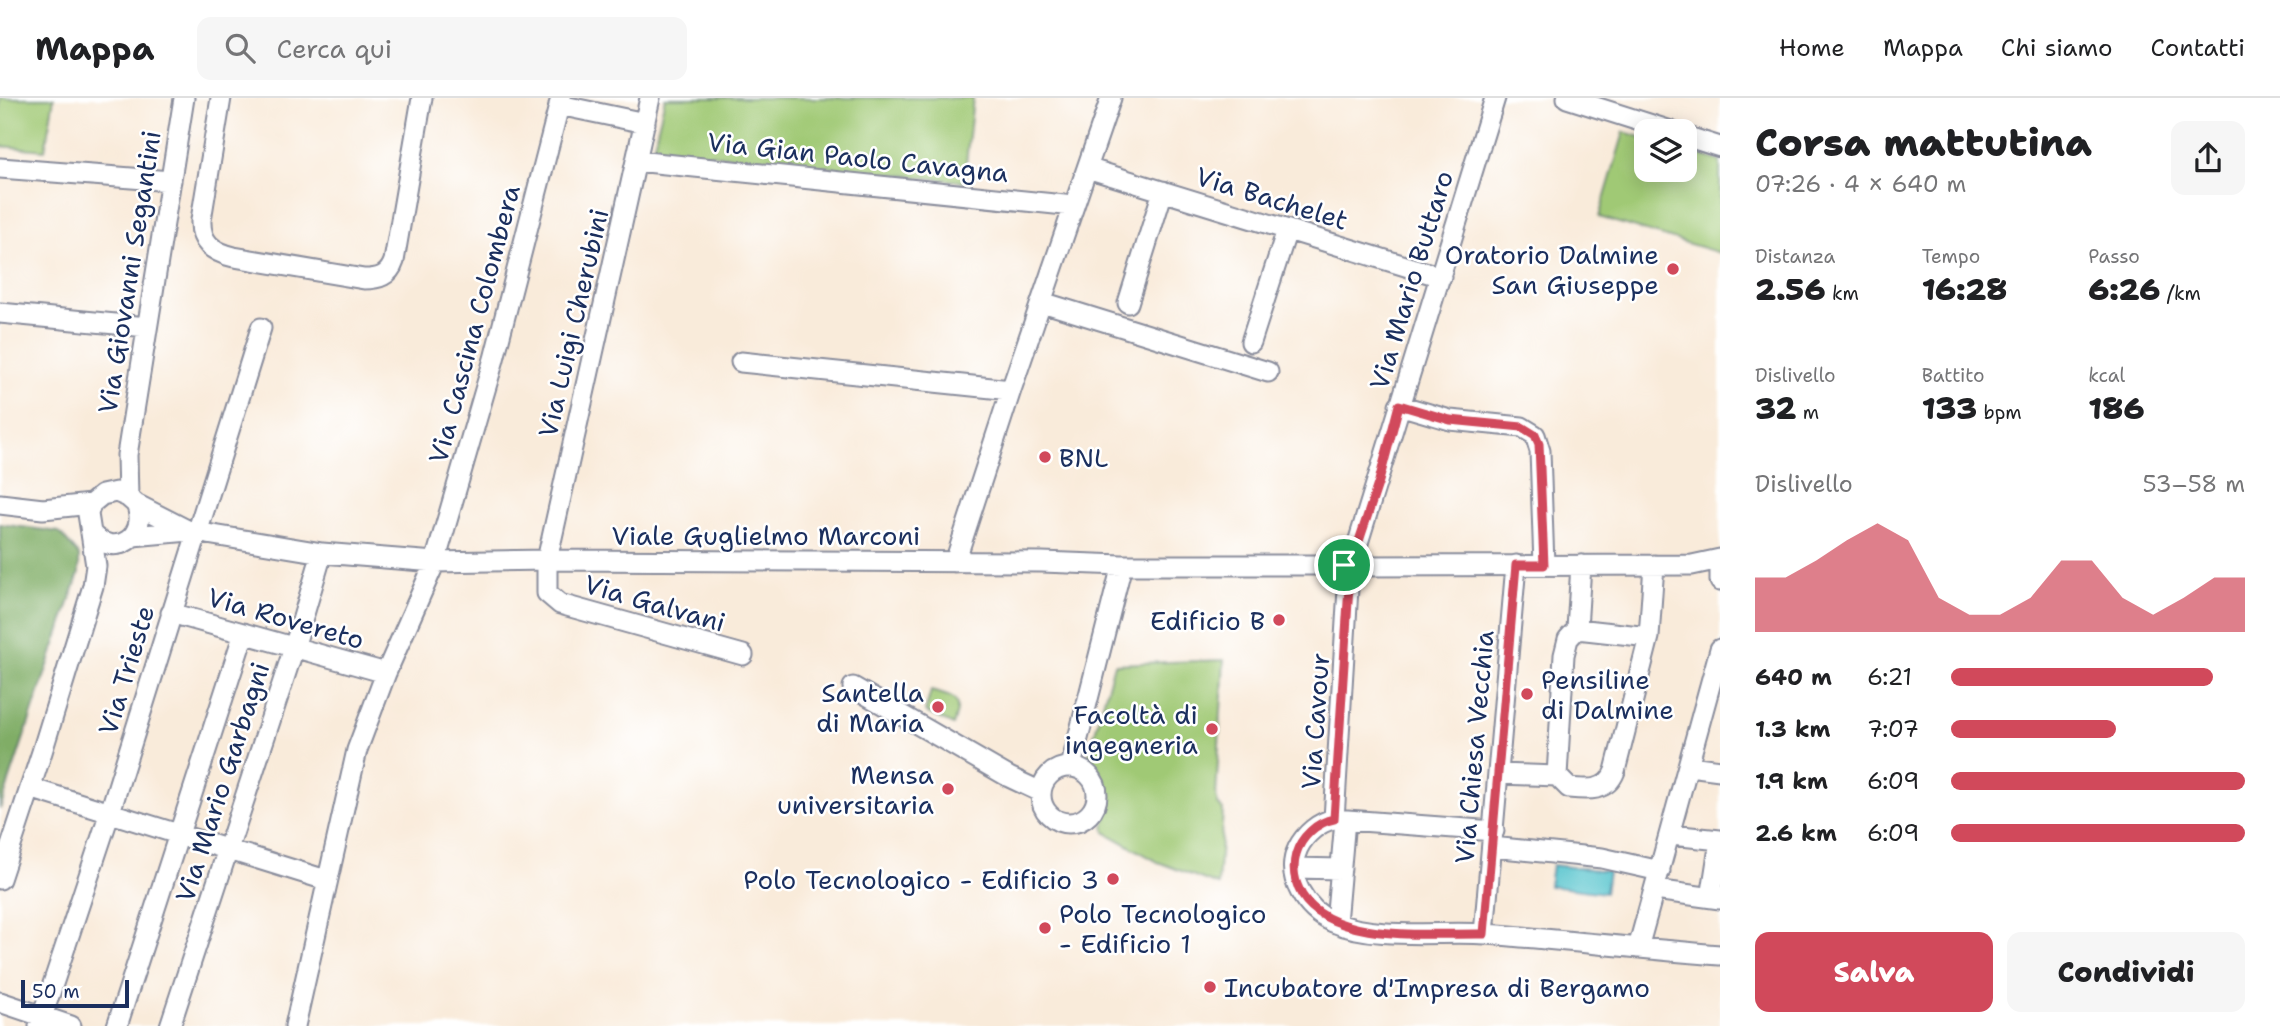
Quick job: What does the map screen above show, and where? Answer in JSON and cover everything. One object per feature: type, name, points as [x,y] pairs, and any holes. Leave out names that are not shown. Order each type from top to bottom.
[{"type":"street","name":"Via Giovanni Segantini","points":[[132,500],[127,455],[184,98]]},
{"type":"street","points":[[221,98],[201,220],[203,237],[208,245],[215,251],[234,257],[364,279],[383,276],[390,271],[394,261],[422,98]]},
{"type":"street","name":"Via Luigi Cherubini","points":[[547,561],[650,98]]},
{"type":"street","points":[[955,562],[1010,390],[1111,98]]},
{"type":"street","name":"Via Mario Buttaro","points":[[1351,566],[1495,98]]},
{"type":"street","points":[[1567,98],[1634,119]]},
{"type":"street","points":[[560,101],[645,123]]},
{"type":"street","name":"Via Cascina Colombera","points":[[295,1026],[358,750],[386,673],[435,562],[494,359],[560,101]]},
{"type":"street","points":[[1697,140],[1720,147]]},
{"type":"street","name":"Via Gian Paolo Cavagna","points":[[636,161],[1074,206]]},
{"type":"street","points":[[0,168],[171,181]]},
{"type":"street","name":"Via Bachelet","points":[[1087,168],[1441,277]]},
{"type":"street","points":[[1128,303],[1163,191]]},
{"type":"street","points":[[1251,342],[1287,230]]},
{"type":"street","points":[[1042,302],[1268,372]]},
{"type":"street","points":[[0,313],[147,327]]},
{"type":"street","name":"Via Trieste","points":[[40,1021],[110,812],[171,613],[193,531],[261,328]]},
{"type":"street","points":[[741,362],[1010,390]]},
{"type":"street","points":[[1399,405],[1450,420],[1522,427],[1535,435],[1540,451],[1544,565]]},
{"type":"street","name":"Via Giovanni Segantini","points":[[97,500],[127,455]]},
{"type":"street","name":"Viale Guglielmo Marconi","points":[[43,509],[97,500],[116,492],[193,531],[322,553],[435,562],[1692,565],[1720,569]]},
{"type":"street","points":[[0,879],[93,586],[96,566],[88,514],[97,500]]},
{"type":"street","points":[[93,586],[129,540],[140,520],[132,500]]},
{"type":"street","points":[[0,504],[43,509]]},
{"type":"street","name":"Viale Guglielmo Marconi","points":[[43,509],[91,533],[106,544],[193,531]]},
{"type":"street","name":"Via Mario Garbagni","points":[[170,1026],[294,648],[322,553]]},
{"type":"street","name":"Via Galvani","points":[[547,561],[547,593],[560,604],[743,655]]},
{"type":"street","points":[[1071,766],[1122,565]]},
{"type":"street","name":"Via Chiesa Vecchia","points":[[1484,934],[1516,565]]},
{"type":"street","points":[[1581,565],[1577,629],[1568,639],[1564,655],[1558,776],[1567,787],[1574,789],[1601,788],[1613,778],[1649,637],[1654,565]]},
{"type":"street","name":"Via Cavour","points":[[1294,868],[1295,856],[1302,841],[1319,825],[1339,819],[1351,566]]},
{"type":"street","name":"Via Rovereto","points":[[171,613],[386,673]]},
{"type":"street","points":[[1577,629],[1649,637]]},
{"type":"street","points":[[117,1026],[244,633]]},
{"type":"street","points":[[1638,948],[1720,649]]},
{"type":"street","points":[[853,687],[1009,777],[1041,792]]},
{"type":"street","points":[[1071,766],[1087,772],[1097,787],[1096,804],[1091,812],[1077,821],[1061,821],[1046,810],[1041,792],[1048,777],[1062,767],[1071,766]]},
{"type":"street","points":[[1689,766],[1720,770]]},
{"type":"street","points":[[1499,774],[1558,776]]},
{"type":"street","points":[[30,788],[327,880]]},
{"type":"street","points":[[1334,922],[1341,869],[1339,819],[1406,825],[1493,839],[1660,871]]},
{"type":"street","points":[[1655,890],[1716,899],[1720,840],[1671,835]]},
{"type":"street","points":[[1341,869],[1294,868],[1296,883],[1305,899],[1316,912],[1334,922],[1382,931],[1484,934],[1720,955]]},
{"type":"street","points":[[0,1002],[40,1021],[71,1026]]},
{"type":"green space","points":[[0,98],[54,98],[45,150],[0,146]]},
{"type":"green space","points":[[665,98],[973,98],[964,182],[653,148]]},
{"type":"green space","points":[[1624,132],[1634,135],[1634,182],[1697,182],[1697,154],[1720,161],[1720,253],[1599,217]]},
{"type":"green space","points":[[0,524],[59,532],[79,555],[79,573],[0,809]]},
{"type":"green space","points":[[1224,660],[1216,796],[1223,810],[1218,885],[1158,862],[1105,832],[1108,795],[1101,776],[1088,758],[1114,664]]},
{"type":"green space","points":[[931,691],[955,700],[957,709],[953,725],[925,712]]},
{"type":"water","points":[[1552,865],[1608,871],[1605,893],[1549,886]]},
{"type":"place","name":"Oratorio Dalmine San Giuseppe","points":[[1673,269]]},
{"type":"place","name":"BNL","points":[[1045,457]]},
{"type":"place","name":"Edificio B","points":[[1279,620]]},
{"type":"place","name":"Pensiline di Dalmine","points":[[1527,694]]},
{"type":"place","name":"Santella di Maria","points":[[938,707]]},
{"type":"place","name":"Facoltà di ingegneria","points":[[1212,729]]},
{"type":"place","name":"Mensa universitaria","points":[[948,789]]},
{"type":"place","name":"Polo Tecnologico - Edificio 3","points":[[1113,879]]},
{"type":"place","name":"Polo Tecnologico - Edificio 1","points":[[1045,928]]},
{"type":"place","name":"Incubatore d'Impresa di Bergamo","points":[[1210,987]]},
{"type":"route","points":[[1399,405],[1450,420],[1522,427],[1535,435],[1540,451],[1544,565],[1516,565],[1484,934],[1382,931],[1345,926],[1316,912],[1296,883],[1295,856],[1302,841],[1313,829],[1334,819],[1349,586],[1349,572],[1344,565],[1347,560],[1353,559],[1365,525],[1399,405]]}]
